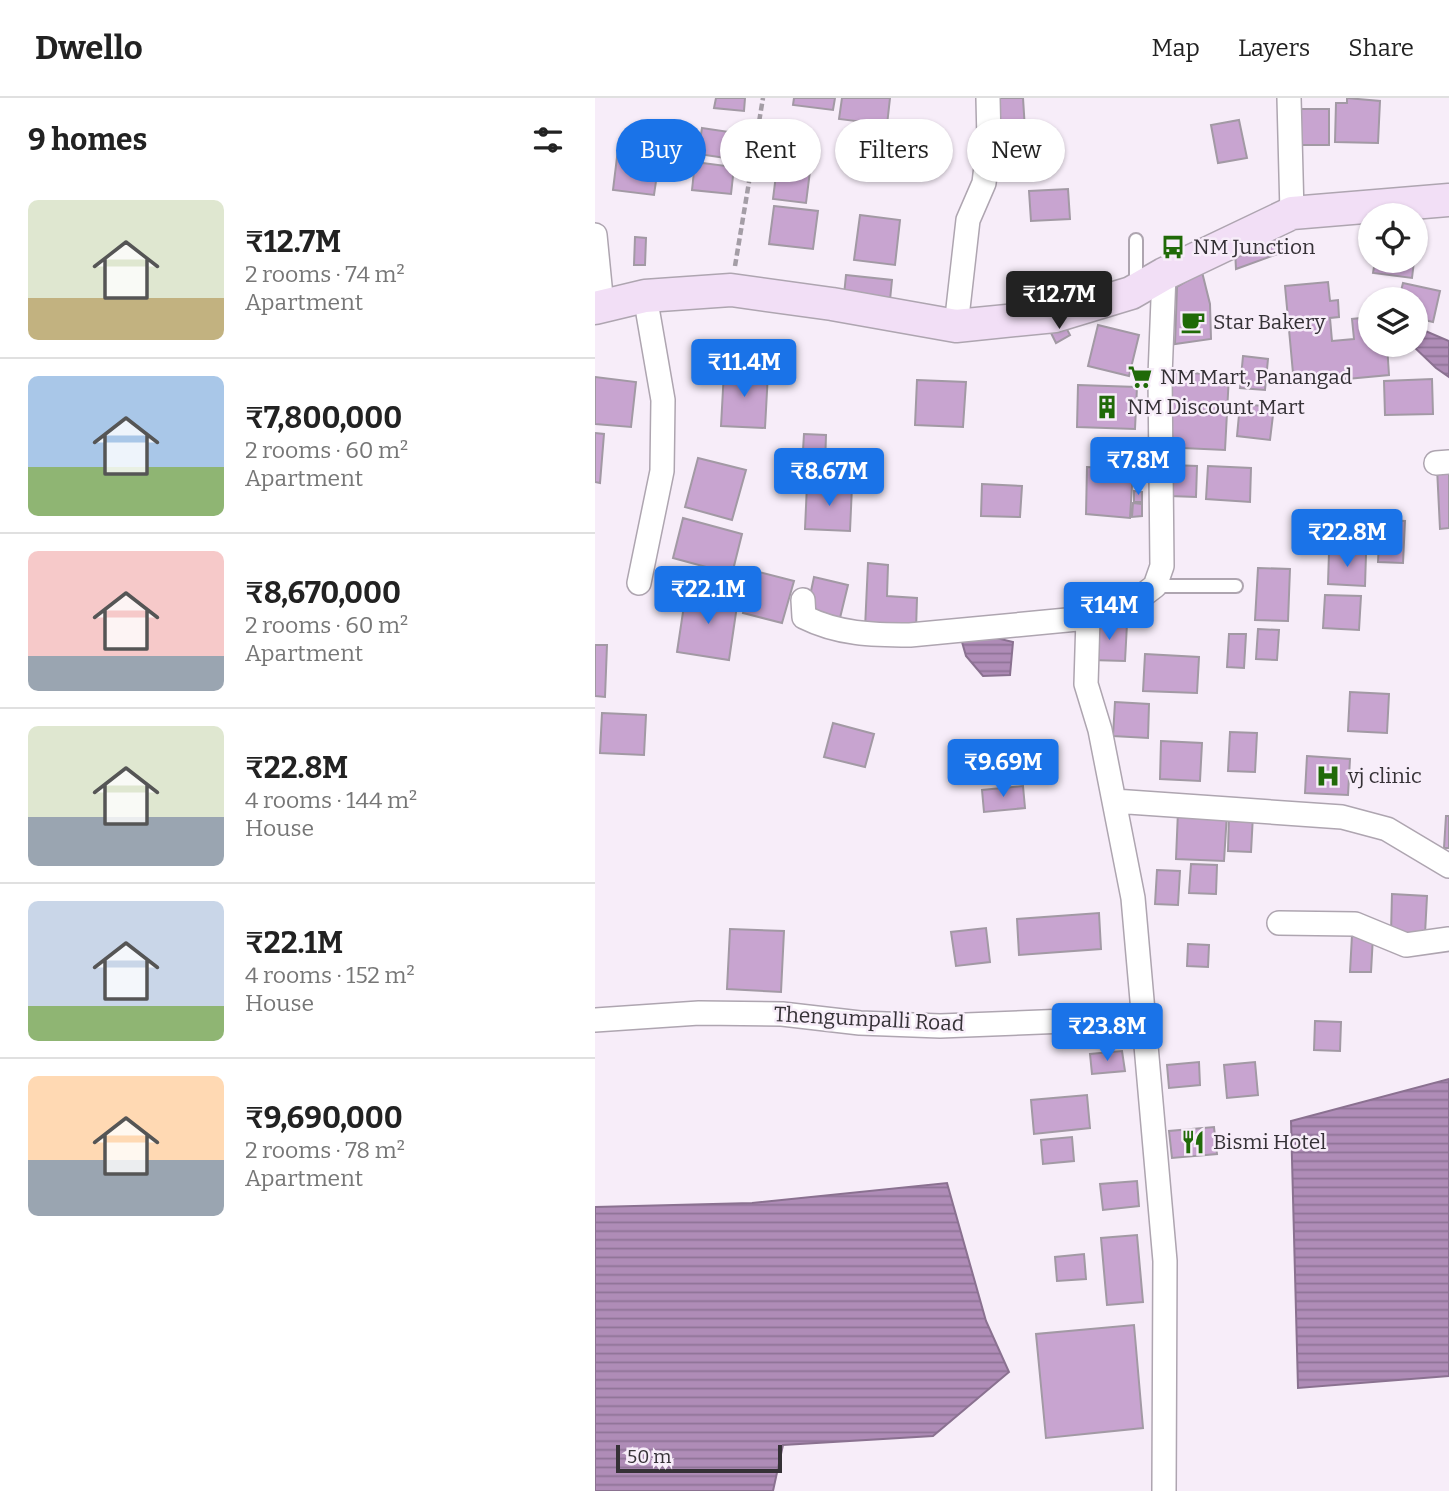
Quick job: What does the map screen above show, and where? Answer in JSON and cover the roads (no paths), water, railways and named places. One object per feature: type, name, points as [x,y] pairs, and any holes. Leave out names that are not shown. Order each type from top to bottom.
[{"type":"main road","points":[[599,307],[645,296],[731,290],[860,308],[956,326],[1055,316],[1136,290],[1292,213],[1449,200]]},
{"type":"street","points":[[956,326],[968,220],[984,183],[989,141],[988,98]]},
{"type":"street","points":[[1289,98],[1292,213]]},
{"type":"street","points":[[595,235],[599,307]]},
{"type":"street","points":[[803,600],[804,617],[827,628],[881,635],[910,635],[1088,618],[1130,605],[1155,586],[1162,566],[1160,376],[1164,274]]},
{"type":"street","points":[[639,583],[662,471],[663,435],[663,400],[645,296]]},
{"type":"street","points":[[1088,618],[1086,684],[1100,730],[1133,898],[1165,1261],[1164,1491]]},
{"type":"street","points":[[1114,801],[1342,817],[1387,829],[1449,866]]},
{"type":"street","points":[[1279,923],[1355,923],[1406,945],[1449,939]]},
{"type":"street","name":"Thengumpalli Road","points":[[595,1020],[699,1013],[782,1014],[860,1023],[940,1026],[1142,1018]]},
{"type":"lane","points":[[1136,240],[1136,290]]},
{"type":"lane","points":[[1155,586],[1236,586]]},
{"type":"place","name":"NM Junction","points":[[1173,247]]},
{"type":"place","name":"Star Bakery","points":[[1193,322]]},
{"type":"place","name":"NM Mart, Panangad","points":[[1140,377]]},
{"type":"place","name":"NM Discount Mart","points":[[1107,407]]},
{"type":"place","name":"vj clinic","points":[[1328,776]]},
{"type":"place","name":"Bismi Hotel","points":[[1193,1142]]}]
